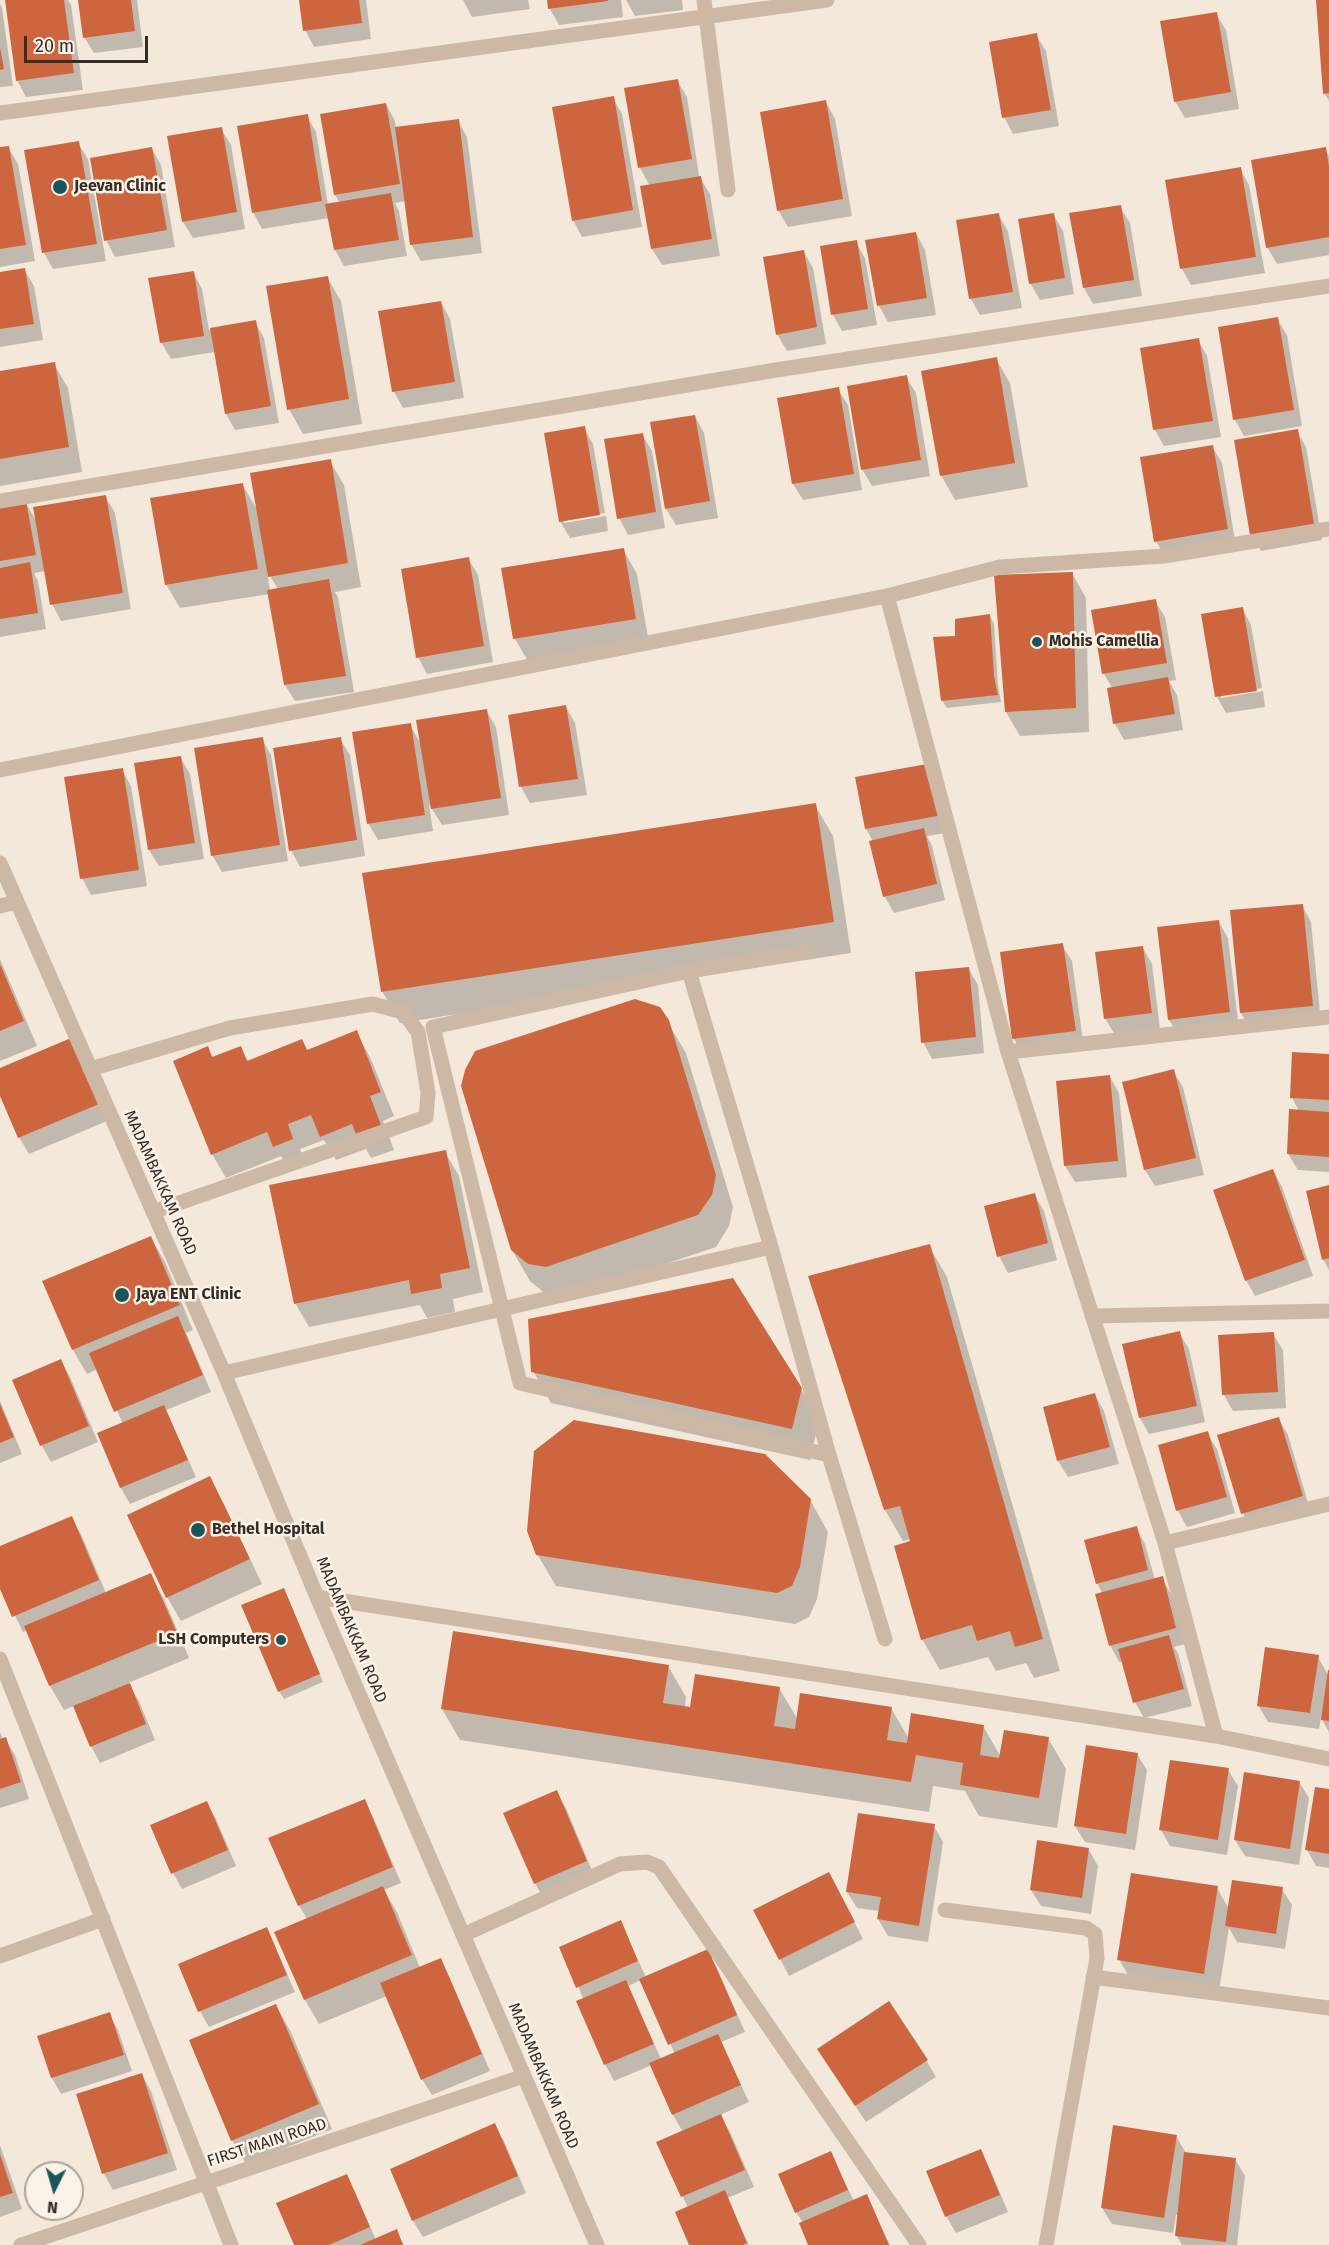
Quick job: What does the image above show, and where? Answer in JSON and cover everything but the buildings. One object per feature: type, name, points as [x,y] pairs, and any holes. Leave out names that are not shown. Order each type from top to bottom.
[{"type":"street","points":[[704,0],[728,190]]},
{"type":"street","points":[[0,113],[827,0]]},
{"type":"street","points":[[0,501],[776,370],[1329,286]]},
{"type":"street","points":[[0,770],[887,596],[1000,567],[1164,556],[1329,529]]},
{"type":"street","points":[[887,596],[1008,1052],[1165,1543],[1216,1736]]},
{"type":"street","name":"MADAMBAKKAM ROAD","points":[[0,864],[225,1373],[317,1597],[597,2245]]},
{"type":"street","points":[[0,906],[16,902]]},
{"type":"street","points":[[809,951],[689,971],[433,1027],[520,1383],[829,1455]]},
{"type":"street","points":[[689,971],[771,1247],[829,1455],[885,1639]]},
{"type":"street","points":[[90,1069],[230,1028],[373,1004],[403,1012],[418,1032],[428,1093],[426,1117],[153,1212]]},
{"type":"street","points":[[1008,1052],[1329,1017]]},
{"type":"street","points":[[225,1373],[771,1247]]},
{"type":"street","points":[[1092,1316],[1329,1311]]},
{"type":"street","points":[[1165,1543],[1329,1504]]},
{"type":"street","points":[[317,1597],[1216,1736],[1329,1760]]},
{"type":"street","points":[[0,1659],[231,2245]]},
{"type":"street","points":[[463,1935],[620,1864],[647,1862],[659,1867],[919,2245]]},
{"type":"street","points":[[945,1910],[1086,1928],[1095,1934],[1097,1943],[1093,1977],[1046,2245]]},
{"type":"street","points":[[0,1956],[103,1919]]},
{"type":"street","points":[[1093,1977],[1329,2008]]},
{"type":"street","name":"FIRST MAIN ROAD","points":[[21,2245],[524,2076]]},
{"type":"place","name":"Jeevan Clinic","points":[[60,187]]},
{"type":"place","name":"Mohis Camellia","points":[[1037,642]]},
{"type":"place","name":"Jaya ENT Clinic","points":[[122,1295]]},
{"type":"place","name":"Bethel Hospital","points":[[198,1530]]},
{"type":"place","name":"LSH Computers","points":[[281,1640]]}]
